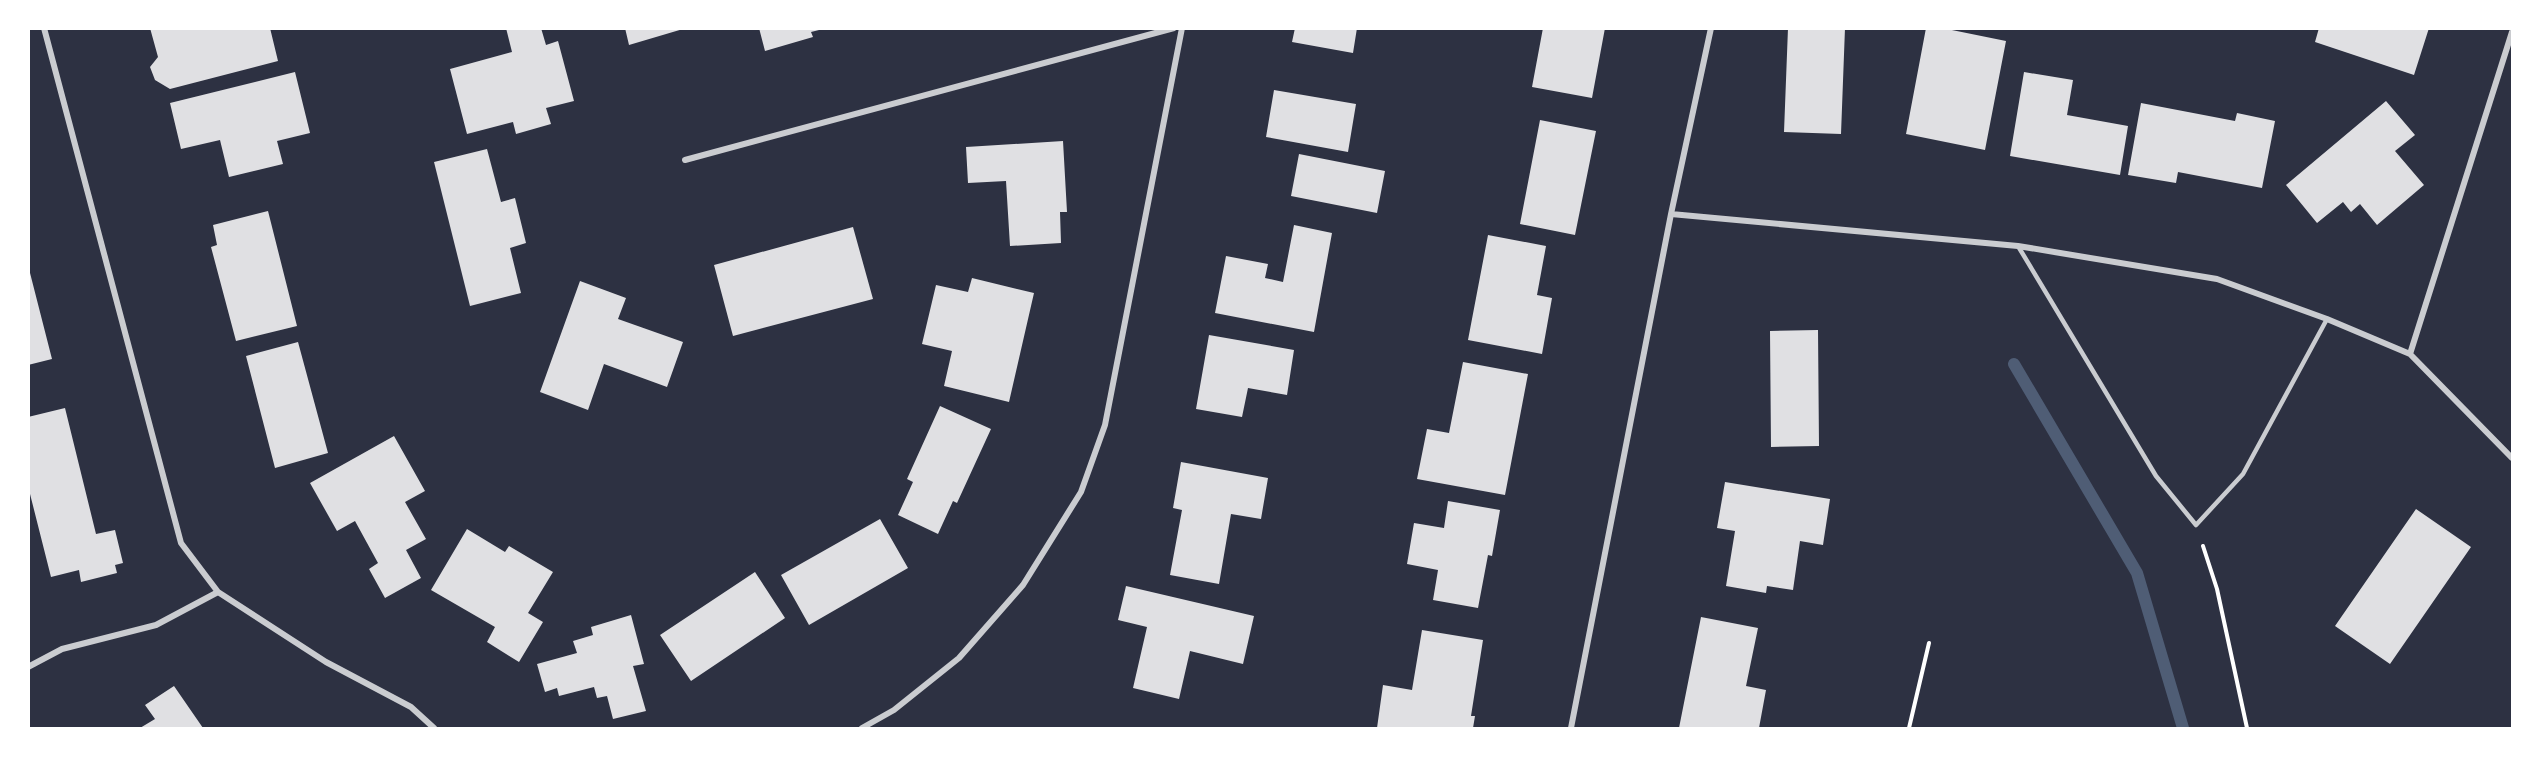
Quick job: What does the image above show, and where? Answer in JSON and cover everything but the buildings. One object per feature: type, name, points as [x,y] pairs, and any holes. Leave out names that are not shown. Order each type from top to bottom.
[{"type":"street","points":[[44,28],[180,543],[218,592],[326,662],[411,707],[434,729]]},
{"type":"street","points":[[686,160],[1174,28]]},
{"type":"street","points":[[862,729],[894,710],[959,658],[1023,585],[1081,492],[1105,424],[1182,28]]},
{"type":"street","points":[[1571,729],[1671,214],[1711,28]]},
{"type":"street","points":[[2410,354],[2512,32]]},
{"type":"street","points":[[1671,214],[2018,246],[2217,279],[2410,354],[2512,458]]},
{"type":"street","points":[[28,667],[62,649],[156,625],[218,592]]},
{"type":"lane","points":[[2018,246],[2156,476],[2196,525],[2243,474],[2327,320]]},
{"type":"path","points":[[2196,525],[2217,589],[2247,729]]},
{"type":"path","points":[[1909,729],[1929,643]]},
{"type":"waterway","points":[[2014,364],[2137,573],[2183,728]]}]
